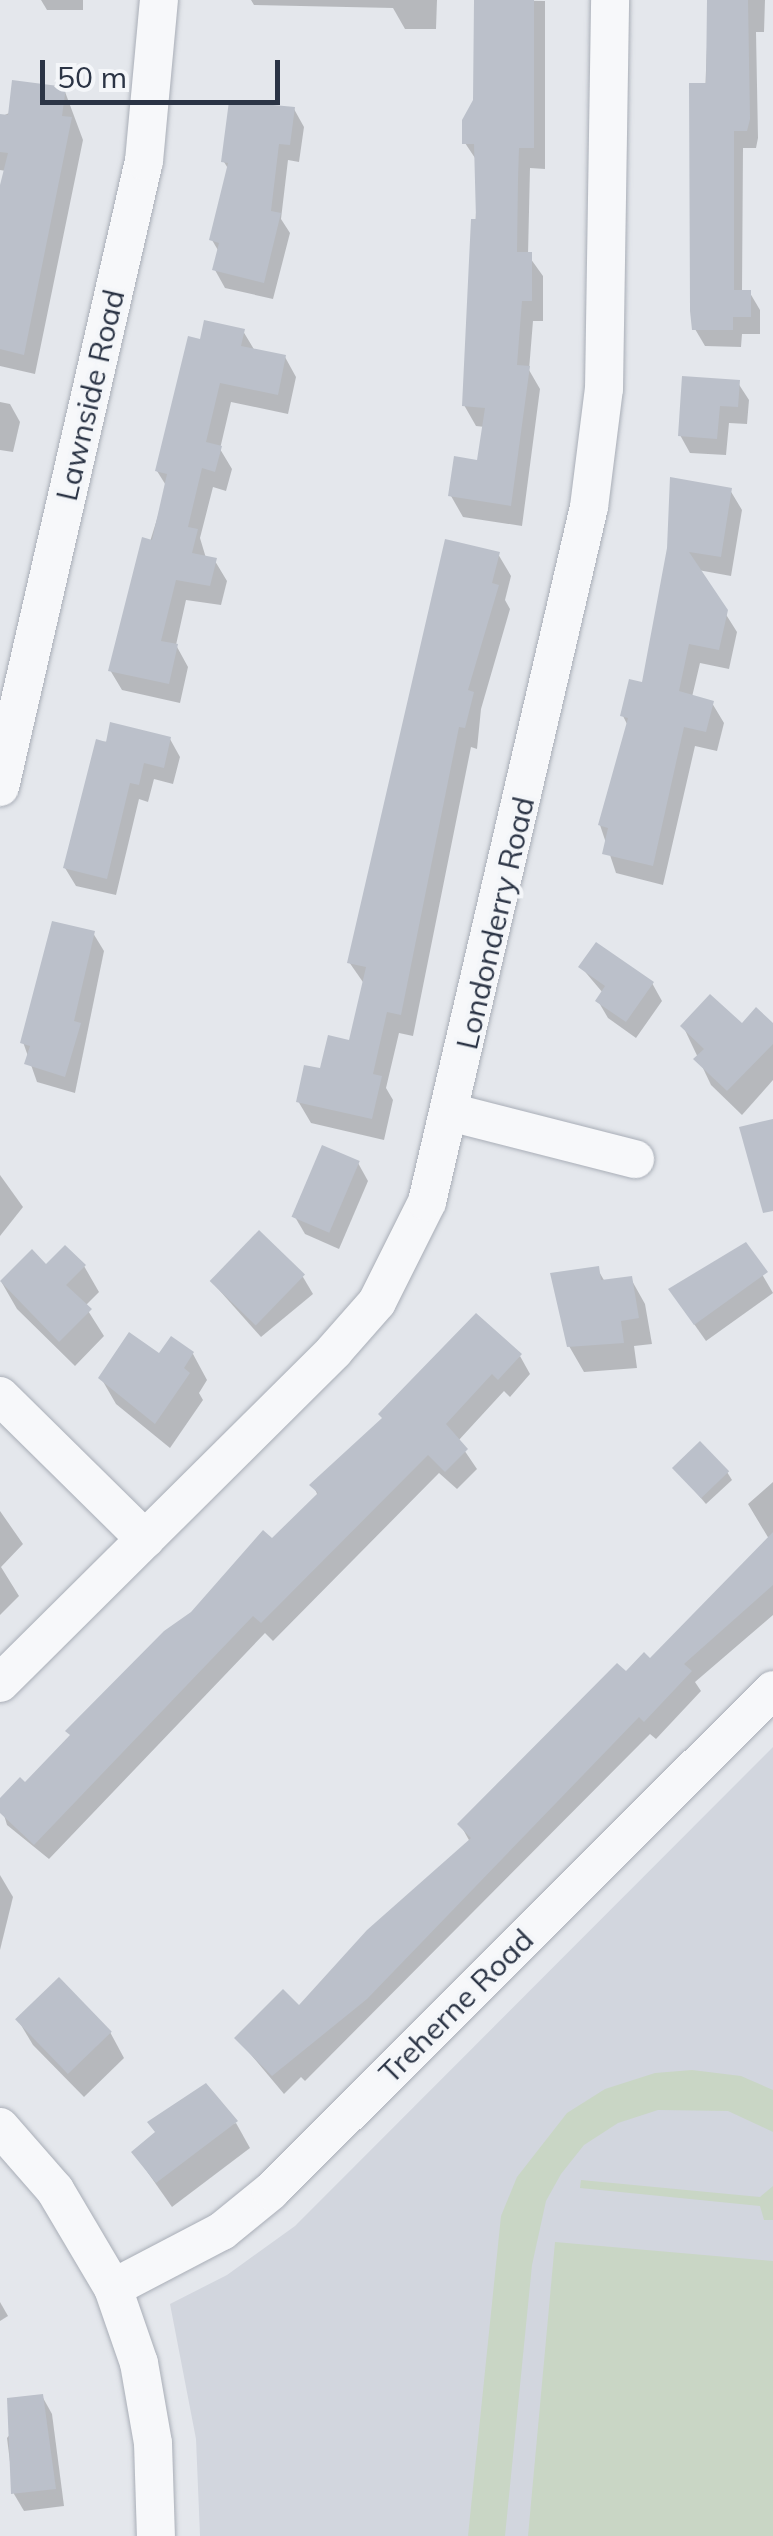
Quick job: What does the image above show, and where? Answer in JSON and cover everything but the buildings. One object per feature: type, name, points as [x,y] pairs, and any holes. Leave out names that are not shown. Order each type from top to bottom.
[{"type":"street","name":"Lawnside Road","points":[[0,787],[144,161],[159,0]]},
{"type":"street","name":"Londonderry Road","points":[[0,1683],[377,1302],[427,1202],[590,507],[604,389],[610,0]]},
{"type":"street","points":[[450,1112],[635,1160]]},
{"type":"street","points":[[0,1396],[145,1539]]},
{"type":"street","name":"Treherne Road","points":[[113,2288],[222,2232],[271,2191],[773,1690]]},
{"type":"street","points":[[0,2127],[55,2190],[113,2288],[139,2363],[154,2443],[156,2536]]},
{"type":"shaded area","points":[[773,1747],[773,2536],[200,2536],[196,2439],[170,2304],[227,2275],[295,2226]]},
{"type":"green space","points":[[692,2070],[741,2076],[773,2090],[773,2132],[728,2111],[658,2110],[618,2123],[584,2145],[561,2174],[546,2201],[532,2265],[505,2536],[468,2536],[501,2216],[517,2177],[567,2113],[605,2089],[655,2073]]},
{"type":"green space","points":[[581,2180],[760,2197],[773,2186],[773,2220],[764,2220],[760,2206],[580,2188]]},
{"type":"green space","points":[[555,2242],[773,2261],[773,2536],[528,2536]]}]
